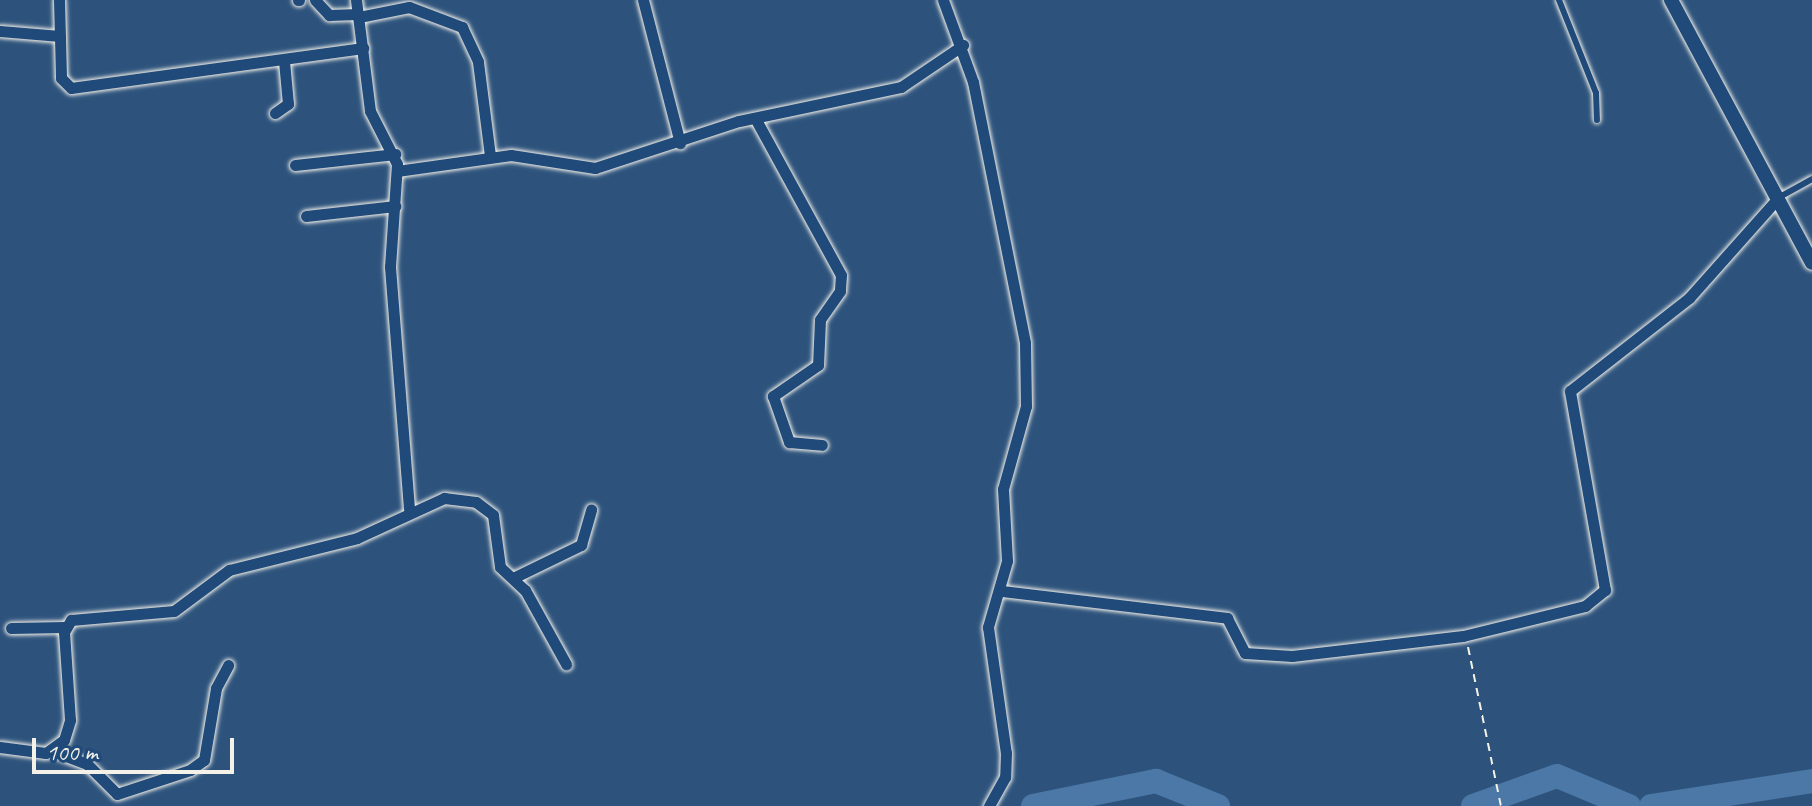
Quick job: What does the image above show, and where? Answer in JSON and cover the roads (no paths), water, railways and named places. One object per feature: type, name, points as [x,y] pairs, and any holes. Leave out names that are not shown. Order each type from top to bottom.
[{"type":"street","points":[[59,0],[61,78],[71,88],[363,48]]},
{"type":"street","points":[[315,0],[329,15],[358,16],[409,7],[462,27],[478,62],[490,156]]},
{"type":"street","points":[[356,0],[370,111],[395,154],[397,171],[395,378],[409,508]]},
{"type":"street","points":[[643,0],[680,143]]},
{"type":"street","points":[[943,0],[963,45],[1025,343],[1026,406],[1003,489],[1002,591],[988,627],[1006,767],[990,803]]},
{"type":"street","points":[[1671,0],[1812,263]]},
{"type":"street","points":[[0,31],[60,36]]},
{"type":"street","points":[[397,171],[490,156],[595,168],[755,118],[901,87],[963,45]]},
{"type":"street","points":[[275,113],[288,104],[284,61]]},
{"type":"street","points":[[755,118],[841,275],[840,291],[820,320],[818,365],[773,396],[789,442],[822,445]]},
{"type":"street","points":[[295,165],[395,154]]},
{"type":"street","points":[[1002,591],[1227,618],[1237,647],[1256,654],[1463,636],[1600,598],[1604,571],[1570,391],[1689,298],[1778,198]]},
{"type":"street","points":[[306,216],[395,206]]},
{"type":"street","points":[[11,628],[65,627],[86,617],[174,611],[229,570],[357,538],[409,508],[444,498],[476,502],[493,515],[496,555],[566,664]]},
{"type":"street","points":[[513,578],[581,545],[591,509]]},
{"type":"street","points":[[53,751],[70,720],[65,627]]},
{"type":"street","points":[[0,747],[53,751],[87,764],[117,794],[190,770],[204,760],[216,688],[228,665]]},
{"type":"lane","points":[[1559,0],[1596,93],[1597,120]]},
{"type":"lane","points":[[1778,198],[1812,179]]},
{"type":"waterway","points":[[1473,806],[1557,776],[1629,806]]},
{"type":"waterway","points":[[1033,806],[1156,781],[1218,806]]},
{"type":"waterway","points":[[1651,806],[1812,781]]}]
